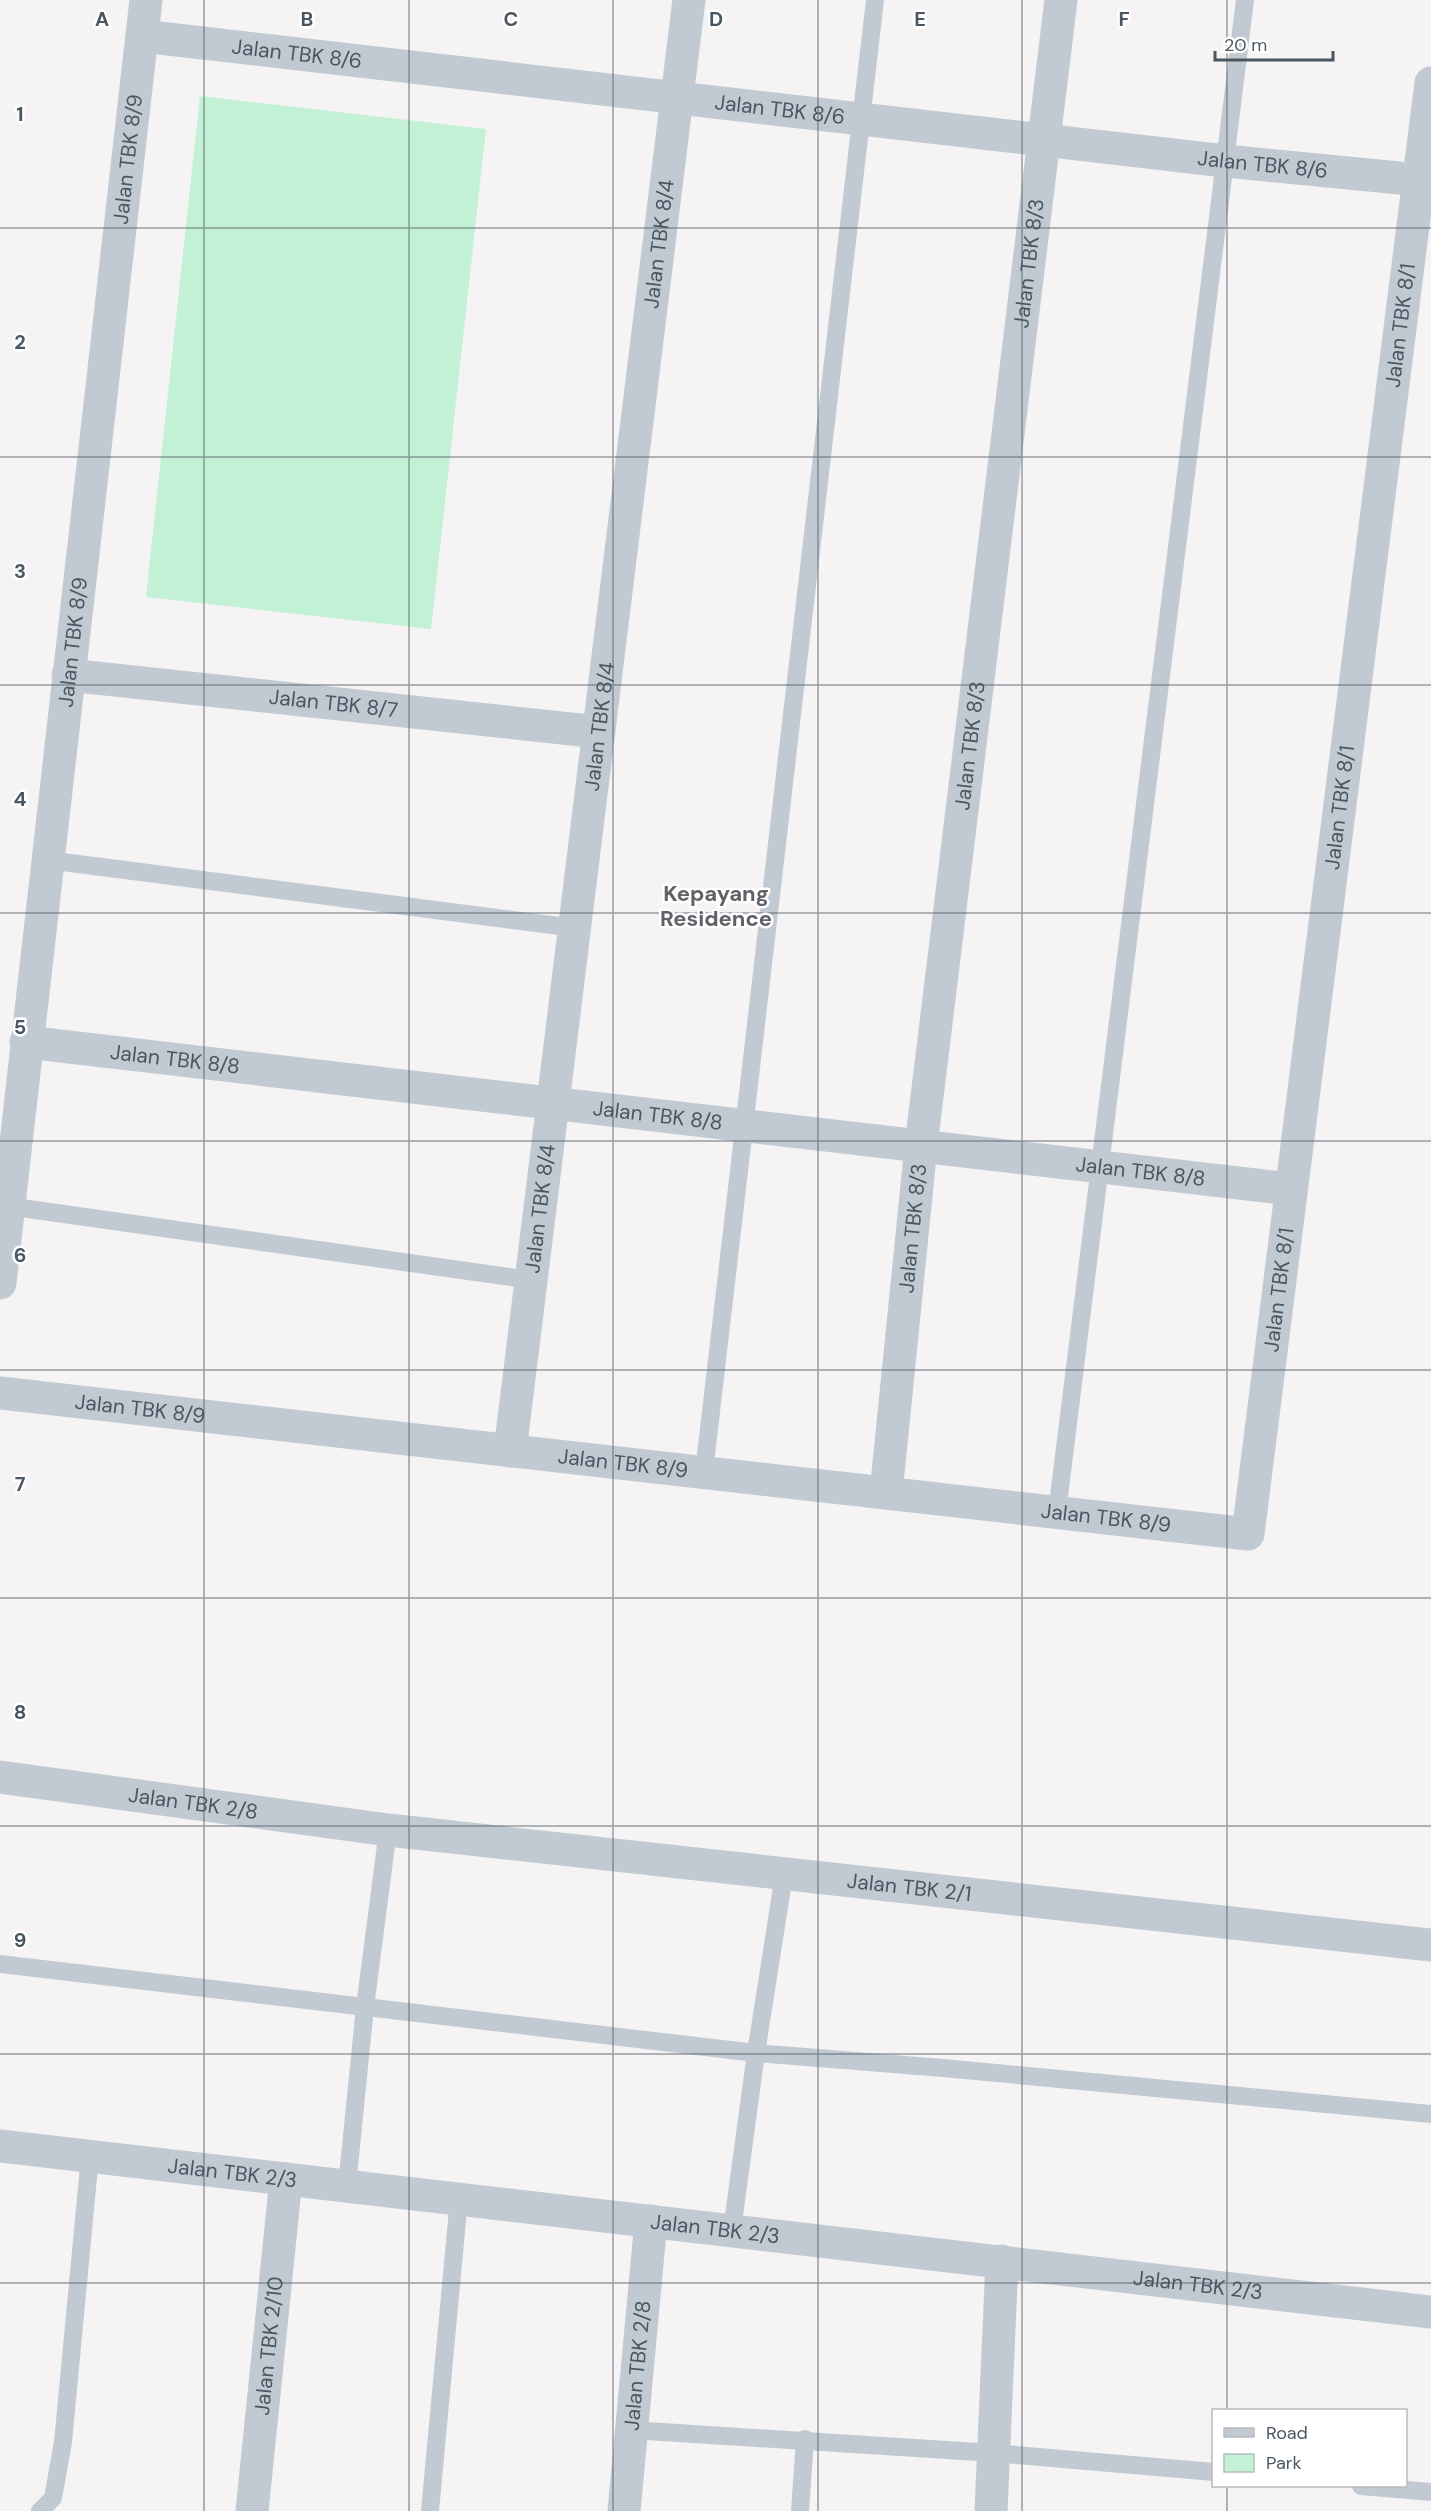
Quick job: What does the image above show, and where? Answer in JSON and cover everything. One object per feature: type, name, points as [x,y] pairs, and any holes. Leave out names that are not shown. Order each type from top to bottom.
[{"type":"street","name":"Jalan TBK 8/9","points":[[0,1283],[146,0]]},
{"type":"street","name":"Jalan TBK 8/4","points":[[510,1450],[689,0]]},
{"type":"street","name":"Jalan TBK 8/3","points":[[886,1493],[921,1146],[1061,0]]},
{"type":"street","name":"Jalan TBK 8/6","points":[[142,36],[1225,161],[1425,181]]},
{"type":"street","name":"Jalan TBK 8/1","points":[[1248,1534],[1290,1189],[1425,181],[1431,83]]},
{"type":"street","name":"Jalan TBK 8/7","points":[[68,675],[599,732]]},
{"type":"street","name":"Jalan TBK 8/8","points":[[26,1042],[1290,1189]]},
{"type":"street","name":"Jalan TBK 8/9","points":[[0,1393],[1248,1534]]},
{"type":"street","name":"Jalan TBK 2/8","points":[[0,1777],[388,1830]]},
{"type":"street","name":"Jalan TBK 2/1","points":[[388,1830],[1431,1945]]},
{"type":"street","name":"Jalan TBK 2/3","points":[[0,2146],[1431,2312]]},
{"type":"street","name":"Jalan TBK 2/10","points":[[252,2511],[286,2179]]},
{"type":"street","name":"Jalan TBK 2/8","points":[[624,2511],[651,2220]]},
{"type":"street","points":[[991,2511],[1002,2261]]},
{"type":"lane","points":[[704,1472],[742,1125],[875,0]]},
{"type":"lane","points":[[1057,1512],[1245,0]]},
{"type":"lane","points":[[47,860],[575,928]]},
{"type":"lane","points":[[7,1206],[531,1280]]},
{"type":"lane","points":[[347,2186],[365,2007],[388,1830]]},
{"type":"lane","points":[[732,2230],[756,2053],[784,1875]]},
{"type":"lane","points":[[0,1965],[756,2053],[955,2069],[1431,2114]]},
{"type":"lane","points":[[40,2511],[53,2498],[63,2442],[90,2156]]},
{"type":"lane","points":[[430,2511],[459,2199]]},
{"type":"lane","points":[[632,2430],[804,2439],[1212,2472]]},
{"type":"lane","points":[[800,2511],[804,2439]]},
{"type":"lane","points":[[1373,2487],[1431,2492]]},
{"type":"green space","points":[[200,96],[486,129],[431,629],[146,597]]},
{"type":"district","name":"Kepayang Residence","points":[[716,906]]}]
